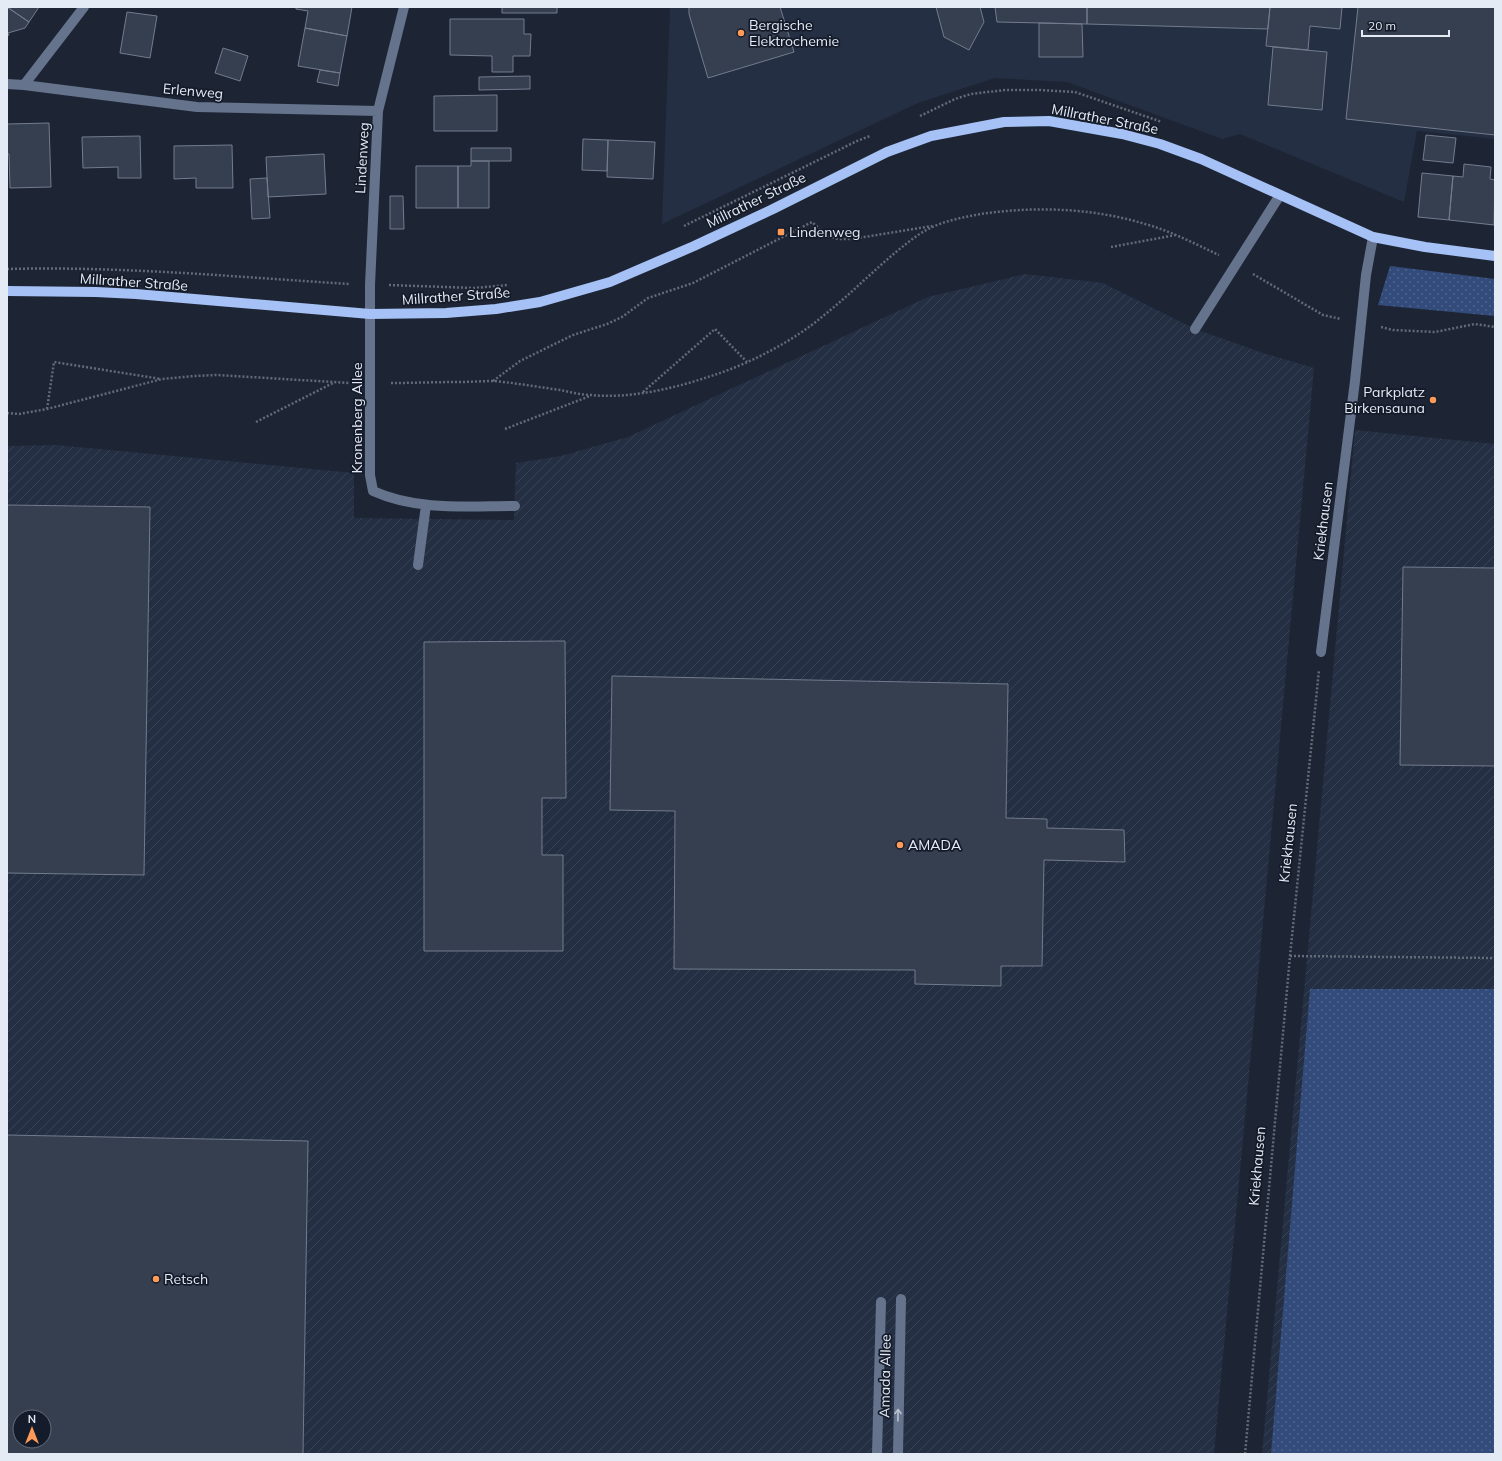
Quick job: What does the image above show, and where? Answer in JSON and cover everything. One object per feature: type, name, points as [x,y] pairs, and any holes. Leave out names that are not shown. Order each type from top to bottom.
[{"type":"main road","name":"Millrather Straße","points":[[7,291],[136,294],[370,314],[446,313],[496,309],[540,302],[610,282],[694,246],[887,152],[931,136],[1004,122],[1049,121],[1094,128],[1160,144],[1201,159],[1373,237],[1425,247],[1495,256]]},
{"type":"street","points":[[24,85],[84,7]]},
{"type":"street","name":"Lindenweg","points":[[370,314],[378,111],[404,7]]},
{"type":"street","name":"Erlenweg","points":[[7,84],[197,107],[378,111]]},
{"type":"street","points":[[1195,329],[1280,195]]},
{"type":"street","name":"Kriekhausen","points":[[1321,652],[1362,324],[1366,274],[1373,237]]},
{"type":"street","name":"Kronenberg Allee","points":[[370,314],[370,475],[373,491],[387,497],[426,505]]},
{"type":"street","points":[[418,565],[426,505],[515,506]]},
{"type":"street","name":"Amada Allee","points":[[898,1454],[901,1299]]},
{"type":"street","name":"Amada Allee","points":[[877,1454],[882,1302]]},
{"type":"path","points":[[916,118],[955,99],[971,94],[1005,90],[1039,90],[1076,92],[1168,124]]},
{"type":"path","points":[[680,228],[857,141],[877,133]]},
{"type":"path","points":[[493,381],[520,361],[573,335],[607,324],[622,317],[648,298],[693,283],[812,222],[827,236],[838,239],[852,239],[935,225],[971,216],[1037,209],[1081,211],[1117,216],[1176,235],[1237,264],[1323,315],[1393,330],[1435,332],[1475,324],[1495,327]]},
{"type":"path","points":[[7,413],[19,414],[48,409],[162,379],[217,375],[371,384],[493,381],[591,395],[616,395],[674,386],[714,376],[747,362],[783,343],[822,318],[891,256],[919,234],[935,225]]},
{"type":"path","points":[[1111,247],[1176,235]]},
{"type":"path","points":[[7,268],[70,268],[204,274],[370,285],[474,288],[509,284]]},
{"type":"path","points":[[643,392],[715,329],[747,362]]},
{"type":"path","points":[[48,409],[54,362],[162,379]]},
{"type":"path","points":[[256,422],[335,382]]},
{"type":"path","points":[[505,429],[591,395]]},
{"type":"path","name":"Kriekhausen","points":[[1245,1454],[1290,956],[1321,652]]},
{"type":"path","points":[[1290,956],[1495,958]]},
{"type":"shaded area","points":[[670,7],[1495,7],[1495,139],[1417,131],[1404,202],[1240,134],[1222,139],[1067,82],[995,78],[918,103],[662,224]]},
{"type":"shaded area","points":[[1390,266],[1495,279],[1495,316],[1378,305]]},
{"type":"shaded area","points":[[1025,274],[1103,283],[1195,329],[1263,353],[1314,368],[1214,1454],[7,1454],[7,446],[56,445],[354,473],[354,518],[514,520],[516,463],[561,456],[628,437],[928,297]]},
{"type":"shaded area","points":[[1355,430],[1495,444],[1495,1454],[1262,1454]]},
{"type":"shaded area","points":[[1310,989],[1495,989],[1495,1454],[1271,1454]]},
{"type":"building","points":[[7,7],[39,7],[29,22]]},
{"type":"building","points":[[7,7],[29,22],[25,28],[8,33],[9,35],[7,36]]},
{"type":"building","points":[[296,7],[352,7],[347,36],[305,28],[308,11],[296,9]]},
{"type":"building","points":[[502,7],[557,7],[557,13],[502,13]]},
{"type":"building","name":"Bergische Elektrochemie","points":[[689,7],[780,7],[794,52],[708,78],[689,14]]},
{"type":"building","points":[[936,7],[980,7],[984,22],[969,50],[944,37]]},
{"type":"building","points":[[995,7],[1087,7],[1087,24],[997,22]]},
{"type":"building","points":[[1087,7],[1270,7],[1268,29],[1087,24]]},
{"type":"building","points":[[1270,7],[1342,7],[1340,29],[1310,26],[1308,50],[1266,46]]},
{"type":"building","points":[[1358,7],[1495,7],[1495,135],[1346,119]]},
{"type":"building","points":[[127,12],[157,16],[150,58],[120,53]]},
{"type":"building","points":[[450,19],[524,19],[524,34],[531,34],[530,56],[513,56],[513,72],[492,72],[492,56],[450,55]]},
{"type":"building","points":[[1039,23],[1082,24],[1083,57],[1039,57]]},
{"type":"building","points":[[305,28],[347,36],[340,73],[298,66]]},
{"type":"building","points":[[1273,47],[1327,52],[1322,110],[1268,105]]},
{"type":"building","points":[[223,48],[248,56],[240,81],[215,73]]},
{"type":"building","points":[[320,70],[340,73],[338,86],[317,82]]},
{"type":"building","points":[[530,76],[530,89],[479,90],[479,77]]},
{"type":"building","points":[[497,95],[497,131],[434,131],[434,96]]},
{"type":"building","points":[[49,123],[51,187],[10,188],[9,154],[7,154],[7,124]]},
{"type":"building","points":[[1426,135],[1456,138],[1453,163],[1423,160]]},
{"type":"building","points":[[140,136],[141,178],[118,178],[118,167],[83,168],[82,137]]},
{"type":"building","points":[[583,139],[608,140],[607,171],[582,170]]},
{"type":"building","points":[[608,140],[655,142],[653,179],[607,177]]},
{"type":"building","points":[[232,145],[233,188],[196,188],[196,178],[174,179],[174,146]]},
{"type":"building","points":[[471,148],[511,148],[511,161],[471,161]]},
{"type":"building","points":[[324,154],[326,194],[268,197],[266,157]]},
{"type":"building","points":[[471,161],[489,161],[489,208],[458,208],[458,166],[471,166]]},
{"type":"building","points":[[1464,164],[1491,167],[1490,179],[1495,180],[1494,225],[1449,220],[1453,176],[1463,177]]},
{"type":"building","points":[[416,166],[458,166],[458,208],[416,208]]},
{"type":"building","points":[[1422,173],[1453,176],[1449,220],[1418,217]]},
{"type":"building","points":[[267,178],[270,218],[252,219],[250,179]]},
{"type":"building","points":[[390,196],[403,196],[404,229],[390,229]]},
{"type":"building","points":[[7,505],[150,507],[144,875],[7,873]]},
{"type":"building","points":[[1403,567],[1495,568],[1495,766],[1400,765]]},
{"type":"building","points":[[565,641],[566,798],[542,798],[542,855],[563,855],[563,951],[424,951],[424,642]]},
{"type":"building","name":"AMADA","points":[[612,676],[1008,684],[1006,818],[1047,819],[1047,828],[1124,830],[1125,862],[1044,860],[1042,966],[1001,966],[1001,986],[915,984],[915,970],[674,969],[675,811],[610,810]]},
{"type":"building","name":"Retsch","points":[[7,1135],[308,1141],[303,1454],[7,1454]]},
{"type":"place","name":"Bergische Elektrochemie","points":[[741,33]]},
{"type":"place","name":"Lindenweg","points":[[781,232]]},
{"type":"place","name":"Parkplatz Birkensauna","points":[[1433,400]]},
{"type":"place","name":"AMADA","points":[[900,845]]},
{"type":"place","name":"Retsch","points":[[156,1279]]}]
